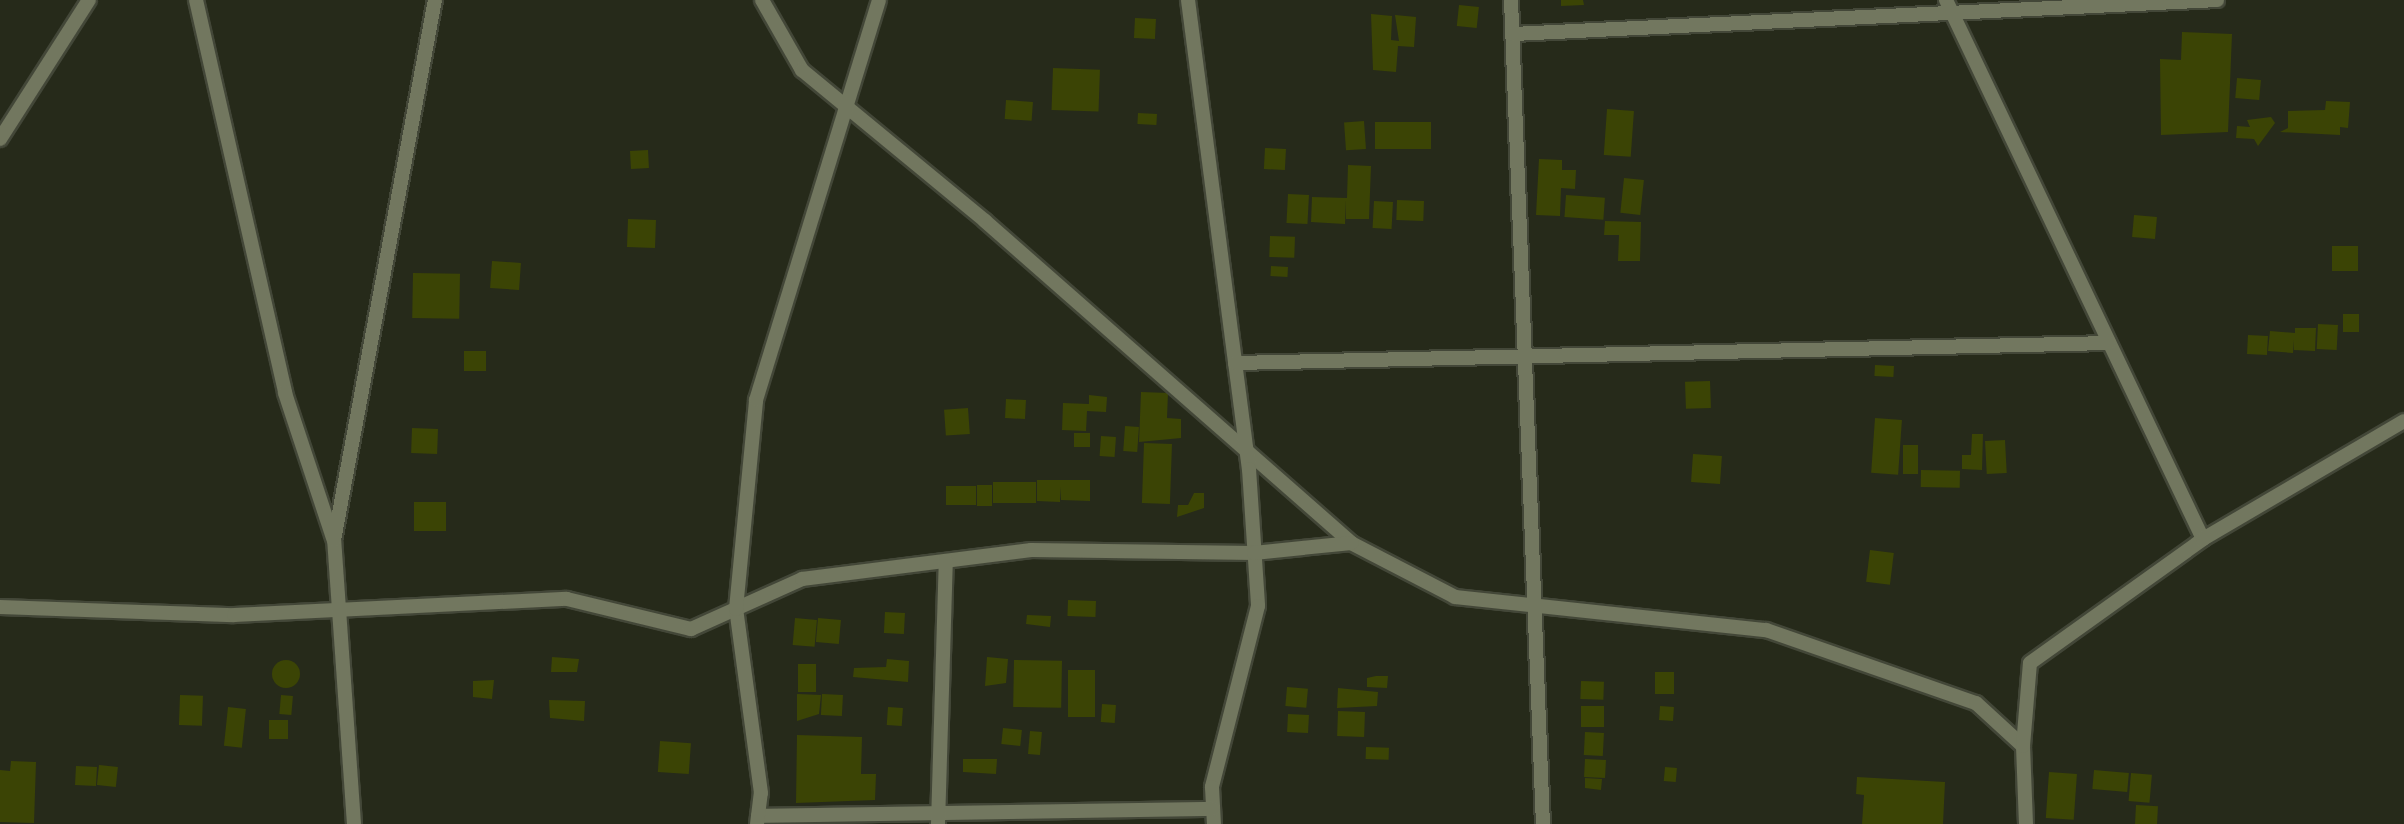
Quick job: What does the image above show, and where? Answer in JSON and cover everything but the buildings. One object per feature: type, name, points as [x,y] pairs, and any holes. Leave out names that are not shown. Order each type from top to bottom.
[{"type":"street","points":[[0,139],[89,0]]},
{"type":"street","points":[[196,0],[285,393],[334,540],[354,824]]},
{"type":"street","points":[[334,540],[435,0]]},
{"type":"street","points":[[762,0],[803,70],[1246,447],[1352,543],[1455,597],[1766,630],[1976,703],[2024,746]]},
{"type":"street","points":[[880,0],[756,400],[736,609],[761,793],[757,820],[939,818],[1213,808]]},
{"type":"street","points":[[1188,0],[1246,447],[1258,606],[1212,788],[1214,824]]},
{"type":"street","points":[[1511,0],[1543,824]]},
{"type":"street","points":[[1513,34],[1949,6],[2217,0]]},
{"type":"street","points":[[1949,6],[2203,539]]},
{"type":"street","points":[[1236,363],[2109,343]]},
{"type":"street","points":[[2026,824],[2024,746],[2031,663],[2203,539],[2404,421]]},
{"type":"street","points":[[0,607],[234,615],[567,599],[691,629],[802,579],[1031,550],[1254,553],[1352,543]]},
{"type":"street","points":[[939,818],[946,561]]}]
